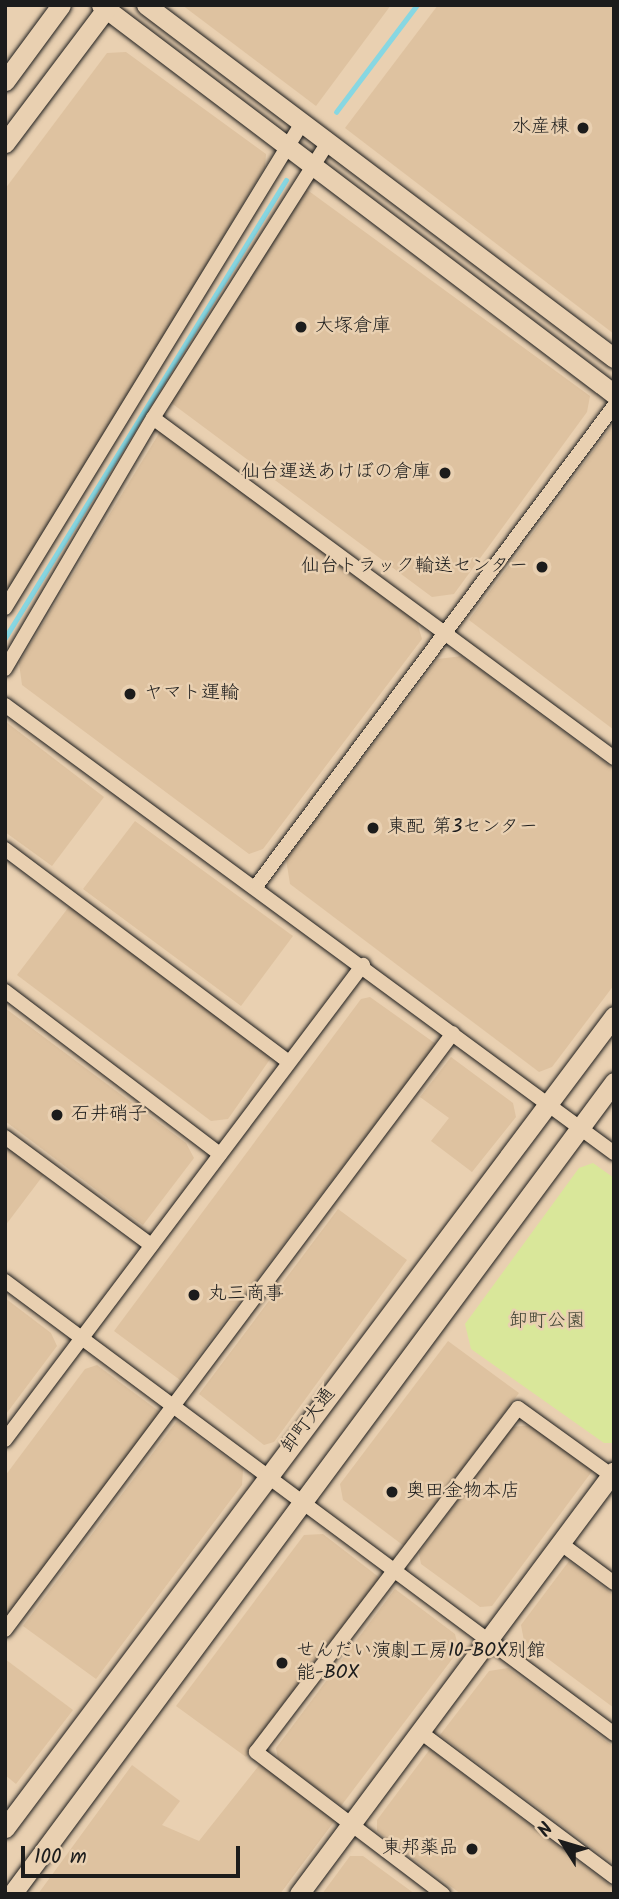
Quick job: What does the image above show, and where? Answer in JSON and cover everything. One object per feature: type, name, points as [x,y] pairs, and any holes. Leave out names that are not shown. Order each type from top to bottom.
[{"type":"street","points":[[5,81],[61,5]]},
{"type":"street","points":[[146,5],[614,358]]},
{"type":"street","points":[[5,143],[105,6],[614,394]]},
{"type":"street","points":[[5,608],[302,122]]},
{"type":"street","points":[[5,669],[153,418],[328,142]]},
{"type":"street","points":[[257,885],[614,406]]},
{"type":"street","points":[[153,418],[614,758]]},
{"type":"street","points":[[5,705],[257,885],[614,1153]]},
{"type":"street","points":[[5,849],[289,1062]]},
{"type":"street","points":[[6,1436],[363,965]]},
{"type":"street","points":[[5,991],[220,1154]]},
{"type":"street","name":"卸町大通","points":[[5,1828],[614,1016]]},
{"type":"street","points":[[5,1630],[453,1033]]},
{"type":"street","points":[[12,1894],[614,1082]]},
{"type":"street","points":[[5,1137],[151,1245]]},
{"type":"street","points":[[5,1281],[485,1643],[614,1734]]},
{"type":"street","points":[[299,1894],[351,1823],[419,1731],[612,1473],[518,1408],[256,1752],[351,1823],[443,1894]]},
{"type":"street","points":[[560,1543],[614,1583]]},
{"type":"street","points":[[419,1731],[614,1877]]},
{"type":"shaded area","points":[[182,5],[391,5],[316,106]]},
{"type":"shaded area","points":[[438,5],[614,5],[614,334],[345,128]]},
{"type":"shaded area","points":[[126,52],[266,154],[265,167],[5,601],[5,189],[107,53]]},
{"type":"shaded area","points":[[306,189],[590,396],[587,412],[454,594],[432,597],[170,402]]},
{"type":"shaded area","points":[[614,423],[614,730],[469,620]]},
{"type":"shaded area","points":[[161,430],[416,619],[422,639],[263,849],[249,854],[22,685],[19,663]]},
{"type":"shaded area","points":[[462,656],[614,769],[614,985],[552,1067],[539,1072],[290,884],[286,859],[438,659]]},
{"type":"shaded area","points":[[5,721],[104,797],[52,866],[5,832]]},
{"type":"shaded area","points":[[135,821],[293,936],[241,1006],[83,889]]},
{"type":"shaded area","points":[[71,904],[273,1055],[228,1119],[211,1121],[17,975]]},
{"type":"shaded area","points":[[370,997],[436,1044],[180,1380],[114,1331],[361,999]]},
{"type":"shaded area","points":[[5,1008],[186,1143],[194,1158],[143,1225],[5,1121]]},
{"type":"shaded area","points":[[451,1057],[513,1103],[516,1117],[472,1172],[431,1141],[449,1118],[420,1097]]},
{"type":"shaded area","points":[[5,1143],[45,1173],[5,1226]]},
{"type":"shaded area","points":[[338,1209],[407,1260],[274,1442],[264,1445],[199,1394]]},
{"type":"shaded area","points":[[5,1298],[51,1333],[57,1346],[6,1414]]},
{"type":"shaded area","points":[[448,1341],[519,1393],[404,1546],[343,1500],[340,1484]]},
{"type":"shaded area","points":[[97,1365],[160,1412],[5,1620],[5,1476],[85,1369]]},
{"type":"shaded area","points":[[177,1421],[243,1469],[242,1485],[96,1679],[23,1626]]},
{"type":"shaded area","points":[[532,1425],[593,1470],[492,1606],[480,1607],[421,1564],[419,1553],[512,1427]]},
{"type":"shaded area","points":[[323,1534],[380,1578],[246,1757],[176,1706],[304,1535]]},
{"type":"shaded area","points":[[569,1561],[614,1595],[614,1708],[524,1641],[521,1625]]},
{"type":"shaded area","points":[[395,1589],[455,1634],[459,1650],[341,1806],[278,1759],[276,1748]]},
{"type":"shaded area","points":[[5,1659],[73,1710],[16,1784],[5,1775]]},
{"type":"shaded area","points":[[508,1668],[614,1747],[614,1864],[440,1735],[489,1671]]},
{"type":"shaded area","points":[[430,1749],[614,1888],[614,1894],[461,1894],[377,1831],[377,1820]]},
{"type":"shaded area","points":[[261,1763],[336,1819],[280,1894],[38,1894],[132,1765],[180,1801],[162,1825],[199,1841]]},
{"type":"shaded area","points":[[350,1856],[363,1856],[415,1894],[322,1894]]},
{"type":"green space","name":"卸町公園","points":[[593,1163],[614,1178],[614,1443],[604,1443],[471,1349],[465,1324],[579,1168]]},
{"type":"waterway","points":[[336,112],[417,5]]},
{"type":"waterway","points":[[5,638],[286,180]]},
{"type":"place","name":"水産棟","points":[[583,128]]},
{"type":"place","name":"大塚倉庫","points":[[301,327]]},
{"type":"place","name":"仙台運送あけぼの倉庫","points":[[445,473]]},
{"type":"place","name":"仙台トラック輸送センター","points":[[542,567]]},
{"type":"place","name":"ヤマト運輸","points":[[130,694]]},
{"type":"place","name":"東配 第3センター","points":[[373,828]]},
{"type":"place","name":"石井硝子","points":[[57,1115]]},
{"type":"place","name":"丸三商事","points":[[194,1295]]},
{"type":"place","name":"奥田金物本店","points":[[392,1492]]},
{"type":"place","name":"せんだい演劇工房10-BOX別館 能-BOX","points":[[282,1663]]},
{"type":"place","name":"東邦薬品","points":[[472,1849]]}]
